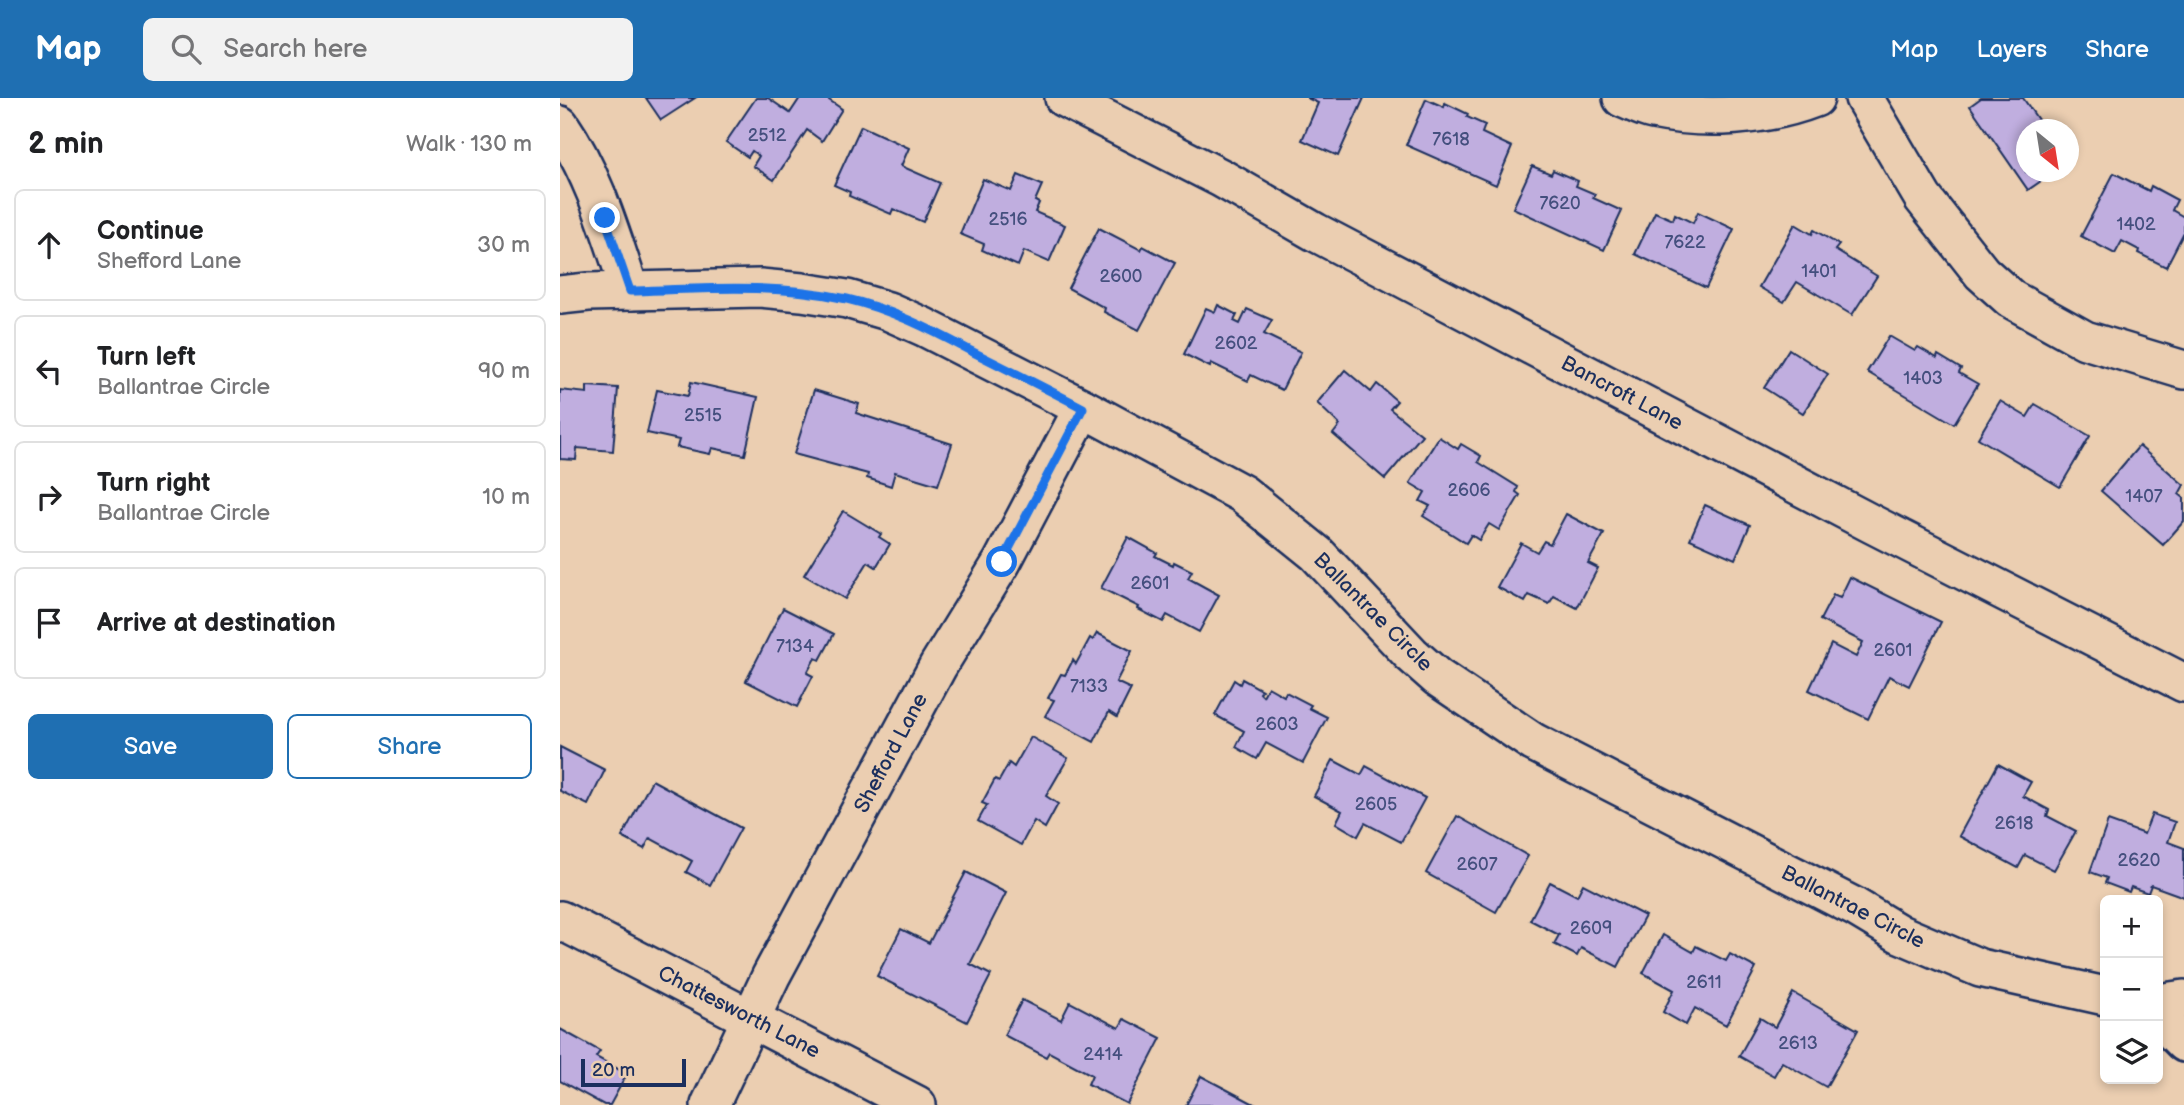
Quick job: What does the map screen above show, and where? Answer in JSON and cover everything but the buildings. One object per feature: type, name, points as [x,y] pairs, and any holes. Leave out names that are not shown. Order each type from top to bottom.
[{"type":"street","name":"Bancroft Lane","points":[[1064,98],[1221,178],[1315,232],[1835,505],[2184,683]]},
{"type":"street","points":[[1622,98],[1652,110],[1723,117],[1788,108],[1815,98]]},
{"type":"street","points":[[1864,98],[1923,198],[1982,273],[2011,299],[2085,340],[2184,370]]},
{"type":"street","points":[[560,125],[589,176],[630,291]]},
{"type":"street","name":"Ballantrae Circle","points":[[560,295],[760,288],[847,299],[888,311],[924,327],[1243,494],[1317,554],[1410,654],[1533,742],[1854,907],[1900,934],[1980,968],[2100,995]]},
{"type":"street","name":"Shefford Lane","points":[[710,1105],[771,976],[925,690],[1002,562],[1083,408]]},
{"type":"street","name":"Chattesworth Lane","points":[[560,920],[917,1105]]},
{"type":"street","points":[[2163,1002],[2184,999]]},
{"type":"street","points":[[2162,1021],[2184,1043]]},
{"type":"route","points":[[605,218],[630,291],[760,288],[847,299],[888,311],[924,327],[1083,408],[1002,562]]}]
